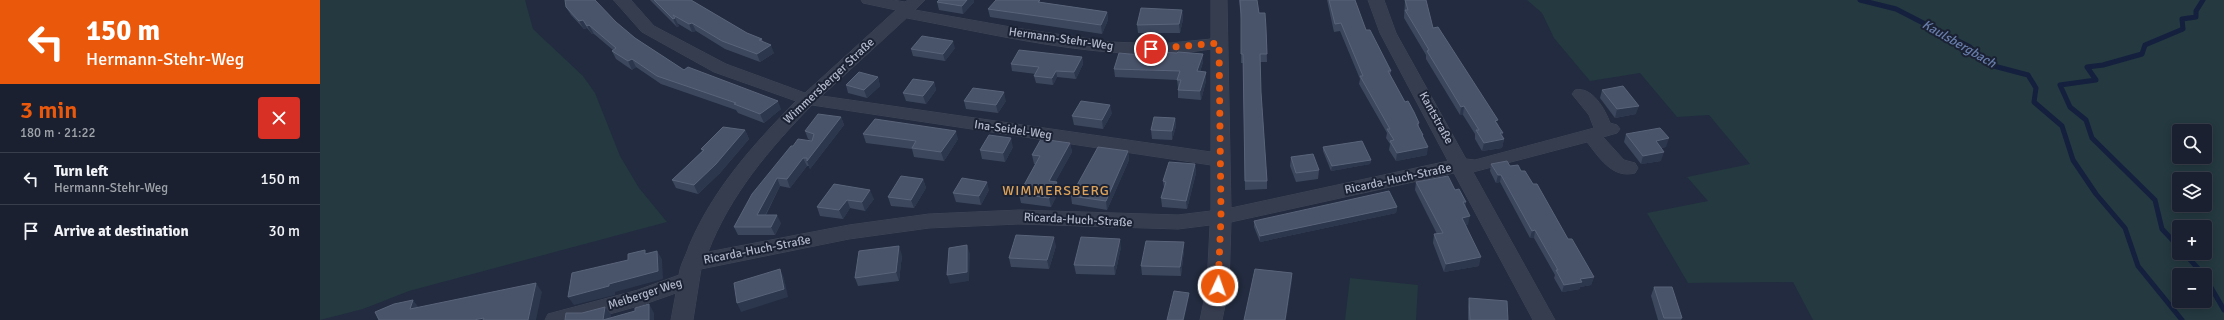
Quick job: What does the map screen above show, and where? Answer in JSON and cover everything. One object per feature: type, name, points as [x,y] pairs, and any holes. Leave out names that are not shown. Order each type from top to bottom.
[{"type":"street","name":"Ina-Seidel-Weg","points":[[622,0],[648,29],[720,68],[806,99],[1221,160]]},
{"type":"street","name":"Hermann-Stehr-Weg","points":[[869,0],[910,7],[1056,41],[1142,49],[1219,43]]},
{"type":"street","points":[[1211,320],[1218,286],[1221,217],[1218,0]]},
{"type":"street","name":"Kantstraße","points":[[1376,0],[1388,33],[1462,165],[1544,320]]},
{"type":"street","name":"Wimmersberger Straße","points":[[682,320],[690,271],[705,232],[729,192],[778,129],[806,99],[910,7]]},
{"type":"street","points":[[1581,94],[1597,113],[1602,132],[1617,165],[1628,168]]},
{"type":"street","name":"Ricarda-Huch-Straße","points":[[690,271],[849,232],[929,221],[1019,217],[1178,222],[1221,217],[1462,165],[1474,166],[1602,132]]},
{"type":"street","name":"Meiberger Weg","points":[[556,320],[642,297],[690,271]]},
{"type":"shaded area","points":[[320,0],[525,0],[533,29],[583,76],[595,93],[620,156],[639,188],[667,222],[409,291],[363,309],[320,320]]},
{"type":"shaded area","points":[[1527,0],[2224,0],[2224,320],[1813,320],[1793,282],[1688,283],[1647,213],[1708,201],[1687,177],[1750,164],[1709,115],[1677,117],[1640,73],[1590,81],[1554,38],[1542,13]]},
{"type":"shaded area","points":[[1350,278],[1418,285],[1416,320],[1345,320]]},
{"type":"building","points":[[565,0],[595,0],[616,22],[635,38],[684,70],[688,67],[778,101],[760,114],[734,104],[736,103],[657,76],[632,59],[628,61],[612,51],[616,48],[589,25],[587,26],[583,20],[579,21],[566,7]]},
{"type":"building","points":[[654,0],[691,0],[747,33],[762,39],[759,40],[771,45],[757,54],[722,41],[692,23],[689,24],[673,15],[675,18],[673,19]]},
{"type":"building","points":[[939,0],[967,0],[962,6],[937,2]]},
{"type":"building","points":[[996,0],[1040,0],[1038,2],[1107,12],[1101,25],[988,9]]},
{"type":"building","points":[[1240,0],[1257,0],[1259,13],[1265,13],[1267,54],[1260,54],[1267,181],[1245,181],[1243,54],[1241,54]]},
{"type":"building","points":[[1329,0],[1355,0],[1366,30],[1370,30],[1391,71],[1388,71],[1405,102],[1408,101],[1414,112],[1419,123],[1417,124],[1428,147],[1397,153],[1390,141],[1394,140],[1387,129],[1390,129],[1360,76],[1363,76],[1341,23],[1335,24]]},
{"type":"building","points":[[1405,0],[1426,0],[1433,28],[1438,27],[1498,120],[1495,121],[1503,133],[1500,133],[1504,139],[1484,143],[1476,130],[1479,130],[1464,106],[1461,107],[1427,51],[1429,50],[1405,10],[1408,10]]},
{"type":"building","points":[[1141,8],[1182,10],[1179,24],[1137,25]]},
{"type":"building","points":[[922,36],[953,41],[943,54],[911,49]]},
{"type":"building","points":[[1019,50],[1082,57],[1074,72],[1056,71],[1052,78],[1034,76],[1039,67],[1011,64]]},
{"type":"building","points":[[1141,51],[1203,54],[1197,71],[1206,72],[1200,91],[1178,90],[1181,80],[1177,80],[1180,71],[1114,69],[1119,53],[1140,55]]},
{"type":"building","points":[[859,72],[878,77],[864,90],[846,85]]},
{"type":"building","points":[[913,79],[934,82],[923,96],[903,93]]},
{"type":"building","points":[[1623,86],[1639,106],[1617,109],[1602,90]]},
{"type":"building","points":[[973,88],[1004,92],[996,105],[964,101]]},
{"type":"building","points":[[1081,101],[1110,105],[1102,120],[1072,116]]},
{"type":"building","points":[[818,114],[841,117],[807,161],[807,158],[803,158],[787,179],[777,178],[757,215],[777,215],[771,227],[734,227],[752,194],[791,146],[793,146],[798,139],[812,141],[814,134],[805,131]]},
{"type":"building","points":[[1154,117],[1175,118],[1172,131],[1151,130]]},
{"type":"building","points":[[875,119],[956,131],[941,152],[912,148],[916,141],[863,134]]},
{"type":"building","points":[[723,127],[745,130],[716,164],[694,185],[672,180],[704,150],[701,149]]},
{"type":"building","points":[[1660,128],[1669,138],[1656,141],[1664,152],[1643,156],[1626,134]]},
{"type":"building","points":[[989,135],[1011,138],[1003,153],[980,150]]},
{"type":"building","points":[[1041,139],[1070,143],[1049,181],[1057,182],[1049,198],[1019,194],[1040,156],[1032,155]]},
{"type":"building","points":[[1362,141],[1371,160],[1332,166],[1323,147]]},
{"type":"building","points":[[1098,147],[1128,151],[1106,201],[1071,196]]},
{"type":"building","points":[[1313,154],[1319,170],[1296,173],[1291,157]]},
{"type":"building","points":[[1507,161],[1510,166],[1518,165],[1521,171],[1525,171],[1533,184],[1537,184],[1568,239],[1572,239],[1594,277],[1580,279],[1582,282],[1564,285],[1556,270],[1558,270],[1535,230],[1532,231],[1501,175],[1498,175],[1491,164]]},
{"type":"building","points":[[1169,162],[1195,164],[1186,201],[1161,198],[1166,182],[1163,181]]},
{"type":"building","points":[[901,176],[923,179],[911,200],[888,197]]},
{"type":"building","points":[[1448,176],[1455,190],[1459,189],[1466,202],[1463,202],[1470,216],[1462,218],[1481,257],[1446,264],[1434,234],[1443,233],[1416,182]]},
{"type":"building","points":[[962,178],[987,182],[979,196],[953,193]]},
{"type":"building","points":[[834,184],[870,190],[862,202],[847,200],[839,210],[817,207]]},
{"type":"building","points":[[1389,191],[1397,207],[1260,236],[1254,221]]},
{"type":"building","points":[[1016,235],[1054,237],[1047,260],[1009,258]]},
{"type":"building","points":[[1081,237],[1120,239],[1114,266],[1074,265]]},
{"type":"building","points":[[1146,241],[1184,242],[1180,267],[1141,266]]},
{"type":"building","points":[[967,245],[967,272],[947,275],[949,248]]},
{"type":"building","points":[[899,246],[896,272],[855,278],[859,251]]},
{"type":"building","points":[[645,250],[645,254],[657,251],[658,271],[568,297],[572,273],[628,260],[628,254]]},
{"type":"building","points":[[780,269],[784,289],[737,303],[734,283]]},
{"type":"building","points":[[1255,269],[1292,273],[1285,320],[1244,320]]},
{"type":"building","points":[[536,283],[528,320],[483,320],[484,318],[474,320],[379,320],[375,312],[394,304],[413,300],[410,309]]},
{"type":"building","points":[[1654,287],[1672,287],[1682,318],[1664,318]]},
{"type":"building","points":[[1174,291],[1189,293],[1183,320],[1167,320]]},
{"type":"building","points":[[1469,298],[1507,301],[1508,320],[1470,320]]},
{"type":"building","points":[[649,304],[649,320],[603,320],[635,311],[635,308]]},
{"type":"building","points":[[605,307],[603,320],[565,320],[566,313],[582,313]]},
{"type":"waterway","name":"Kaulsbergbach","points":[[1860,0],[1896,9],[1970,47],[1990,65],[2028,75],[2036,88],[2034,102],[2062,126],[2073,160],[2096,194],[2125,228],[2138,266],[2182,320]]},
{"type":"waterway","points":[[2172,240],[2162,229],[2155,200],[2092,138],[2086,120],[2070,107],[2060,85],[2096,80],[2087,67],[2103,65],[2142,54],[2145,45],[2183,29],[2182,19],[2196,17],[2196,11],[2203,0]]},
{"type":"waterway","points":[[2190,260],[2198,268]]},
{"type":"waterway","points":[[2212,289],[2224,310]]},
{"type":"district","name":"WIMMERSBERG","points":[[1056,190]]},
{"type":"route","points":[[1151,49],[1219,43],[1221,217],[1218,286]]}]
